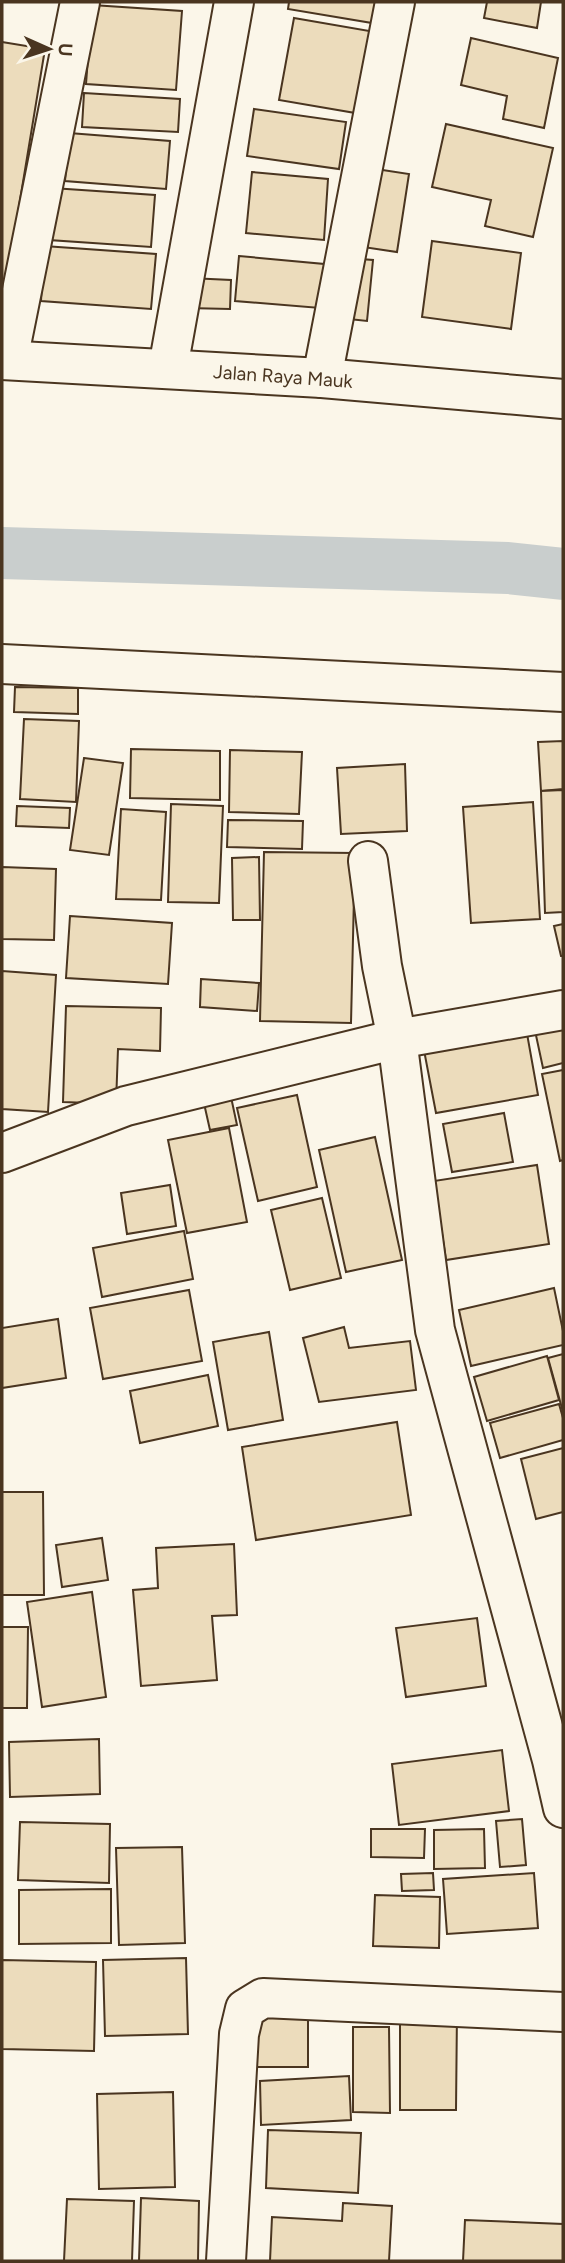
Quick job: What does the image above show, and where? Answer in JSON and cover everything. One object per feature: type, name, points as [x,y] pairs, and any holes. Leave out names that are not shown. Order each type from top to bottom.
[{"type":"street","points":[[5,360],[80,2]]},
{"type":"street","points":[[168,368],[234,2]]},
{"type":"street","points":[[322,378],[395,2]]},
{"type":"street","name":"Jalan Raya Mauk","points":[[5,360],[322,378],[563,399]]},
{"type":"street","points":[[2,664],[563,692]]},
{"type":"street","points":[[368,861],[382,966],[397,1039],[435,1330],[563,1808]]},
{"type":"street","points":[[2,1153],[126,1106],[397,1039],[563,1010]]},
{"type":"street","points":[[226,2261],[239,2034],[245,2009],[263,1998],[563,2012]]},
{"type":"building","points":[[289,2],[388,2],[384,25],[288,9]]},
{"type":"building","points":[[487,2],[541,2],[537,28],[484,18]]},
{"type":"building","points":[[92,5],[182,11],[176,90],[86,84]]},
{"type":"building","points":[[294,18],[381,33],[367,115],[279,100]]},
{"type":"building","points":[[471,38],[558,58],[544,128],[503,119],[507,96],[461,85]]},
{"type":"building","points":[[2,42],[45,49],[3,303],[2,303]]},
{"type":"building","points":[[84,93],[180,99],[178,132],[82,127]]},
{"type":"building","points":[[254,109],[346,122],[339,169],[247,156]]},
{"type":"building","points":[[446,124],[553,148],[533,237],[485,226],[491,200],[432,187]]},
{"type":"building","points":[[69,133],[170,141],[166,189],[65,181]]},
{"type":"building","points":[[376,169],[409,174],[397,252],[363,247]]},
{"type":"building","points":[[252,172],[328,179],[324,240],[246,233]]},
{"type":"building","points":[[52,188],[155,195],[151,247],[49,240]]},
{"type":"building","points":[[432,241],[521,253],[511,329],[422,317]]},
{"type":"building","points":[[44,246],[156,254],[151,309],[41,301]]},
{"type":"building","points":[[239,256],[335,265],[332,309],[235,301]]},
{"type":"building","points":[[347,258],[373,260],[367,321],[340,318]]},
{"type":"building","points":[[189,278],[231,280],[230,309],[187,308]]},
{"type":"building","points":[[15,687],[78,688],[78,714],[14,712]]},
{"type":"building","points":[[24,719],[79,721],[76,802],[20,799]]},
{"type":"building","points":[[563,741],[563,789],[541,791],[538,742]]},
{"type":"building","points":[[131,749],[220,751],[220,800],[130,798]]},
{"type":"building","points":[[230,750],[302,752],[299,814],[229,812]]},
{"type":"building","points":[[84,758],[123,763],[109,855],[70,850]]},
{"type":"building","points":[[405,764],[407,831],[341,834],[337,768]]},
{"type":"building","points":[[563,790],[563,912],[545,913],[541,791]]},
{"type":"building","points":[[533,802],[540,919],[471,923],[463,807]]},
{"type":"building","points":[[171,804],[223,806],[219,903],[168,902]]},
{"type":"building","points":[[17,806],[70,808],[69,828],[16,826]]},
{"type":"building","points":[[121,809],[166,812],[161,900],[116,899]]},
{"type":"building","points":[[228,820],[303,821],[302,849],[227,847]]},
{"type":"building","points":[[264,852],[355,853],[351,1023],[260,1021]]},
{"type":"building","points":[[259,857],[260,920],[233,920],[232,858]]},
{"type":"building","points":[[2,867],[56,869],[54,940],[2,939]]},
{"type":"building","points":[[70,916],[172,923],[168,984],[66,978]]},
{"type":"building","points":[[563,924],[563,956],[561,956],[554,926]]},
{"type":"building","points":[[2,971],[56,975],[48,1112],[2,1109]]},
{"type":"building","points":[[201,979],[259,983],[257,1011],[200,1007]]},
{"type":"building","points":[[66,1006],[161,1008],[160,1051],[118,1049],[116,1104],[63,1102]]},
{"type":"building","points":[[563,1019],[563,1063],[543,1068],[534,1026]]},
{"type":"building","points":[[526,1028],[538,1095],[436,1113],[423,1045]]},
{"type":"building","points":[[563,1070],[563,1160],[560,1161],[542,1074]]},
{"type":"building","points":[[228,1083],[237,1125],[210,1130],[201,1090]]},
{"type":"building","points":[[297,1095],[317,1187],[258,1201],[237,1108]]},
{"type":"building","points":[[504,1113],[513,1162],[452,1172],[443,1124]]},
{"type":"building","points":[[229,1128],[247,1222],[187,1233],[168,1140]]},
{"type":"building","points":[[375,1137],[402,1260],[346,1272],[319,1150]]},
{"type":"building","points":[[537,1165],[549,1244],[446,1260],[434,1181]]},
{"type":"building","points":[[170,1185],[176,1226],[127,1234],[121,1193]]},
{"type":"building","points":[[322,1198],[341,1278],[290,1290],[271,1210]]},
{"type":"building","points":[[184,1231],[193,1279],[102,1297],[93,1248]]},
{"type":"building","points":[[554,1288],[563,1331],[563,1345],[471,1366],[459,1310]]},
{"type":"building","points":[[189,1290],[202,1361],[103,1379],[90,1308]]},
{"type":"building","points":[[58,1319],[66,1378],[2,1388],[2,1328]]},
{"type":"building","points":[[344,1327],[349,1348],[410,1341],[416,1390],[319,1402],[303,1338]]},
{"type":"building","points":[[269,1332],[283,1420],[228,1430],[213,1342]]},
{"type":"building","points":[[563,1354],[563,1412],[548,1358]]},
{"type":"building","points":[[547,1356],[559,1400],[487,1421],[474,1377]]},
{"type":"building","points":[[208,1375],[218,1426],[140,1443],[130,1391]]},
{"type":"building","points":[[559,1404],[563,1418],[563,1440],[500,1458],[490,1423]]},
{"type":"building","points":[[397,1422],[411,1515],[256,1540],[242,1447]]},
{"type":"building","points":[[563,1448],[563,1512],[536,1519],[521,1459]]},
{"type":"building","points":[[2,1492],[43,1492],[44,1595],[2,1595]]},
{"type":"building","points":[[102,1538],[108,1580],[62,1587],[56,1545]]},
{"type":"building","points":[[234,1544],[237,1615],[212,1616],[217,1680],[141,1686],[133,1590],[158,1588],[156,1548]]},
{"type":"building","points":[[92,1592],[106,1697],[42,1707],[27,1602]]},
{"type":"building","points":[[477,1618],[486,1686],[406,1697],[396,1628]]},
{"type":"building","points":[[2,1627],[28,1627],[27,1708],[2,1708]]},
{"type":"building","points":[[99,1739],[100,1794],[10,1797],[9,1742]]},
{"type":"building","points":[[502,1750],[509,1811],[399,1825],[392,1764]]},
{"type":"building","points":[[522,1819],[526,1865],[500,1867],[496,1821]]},
{"type":"building","points":[[20,1822],[110,1824],[109,1883],[18,1880]]},
{"type":"building","points":[[371,1829],[425,1829],[424,1858],[371,1857]]},
{"type":"building","points":[[484,1829],[485,1868],[434,1869],[434,1830]]},
{"type":"building","points":[[182,1847],[185,1943],[119,1945],[116,1848]]},
{"type":"building","points":[[433,1873],[434,1890],[402,1891],[401,1874]]},
{"type":"building","points":[[534,1873],[538,1928],[447,1934],[443,1879]]},
{"type":"building","points":[[111,1889],[111,1943],[19,1944],[19,1890]]},
{"type":"building","points":[[375,1895],[440,1897],[439,1948],[373,1946]]},
{"type":"building","points":[[186,1958],[188,2034],[105,2036],[103,1960]]},
{"type":"building","points":[[2,1960],[96,1962],[94,2051],[2,2049]]},
{"type":"building","points":[[308,2009],[308,2067],[253,2067],[252,2010]]},
{"type":"building","points":[[400,2010],[457,2011],[456,2110],[400,2110]]},
{"type":"building","points":[[353,2027],[389,2027],[390,2113],[353,2112]]},
{"type":"building","points":[[349,2076],[351,2120],[261,2125],[260,2081]]},
{"type":"building","points":[[173,2092],[175,2187],[99,2189],[97,2094]]},
{"type":"building","points":[[268,2130],[361,2133],[358,2193],[266,2188]]},
{"type":"building","points":[[141,2198],[199,2201],[198,2261],[139,2261]]},
{"type":"building","points":[[67,2199],[134,2201],[132,2261],[64,2261]]},
{"type":"building","points":[[343,2203],[392,2206],[389,2261],[270,2261],[272,2217],[342,2221]]},
{"type":"building","points":[[465,2220],[563,2224],[563,2261],[463,2261]]},
{"type":"waterway","points":[[2,553],[508,568],[563,574]]}]
